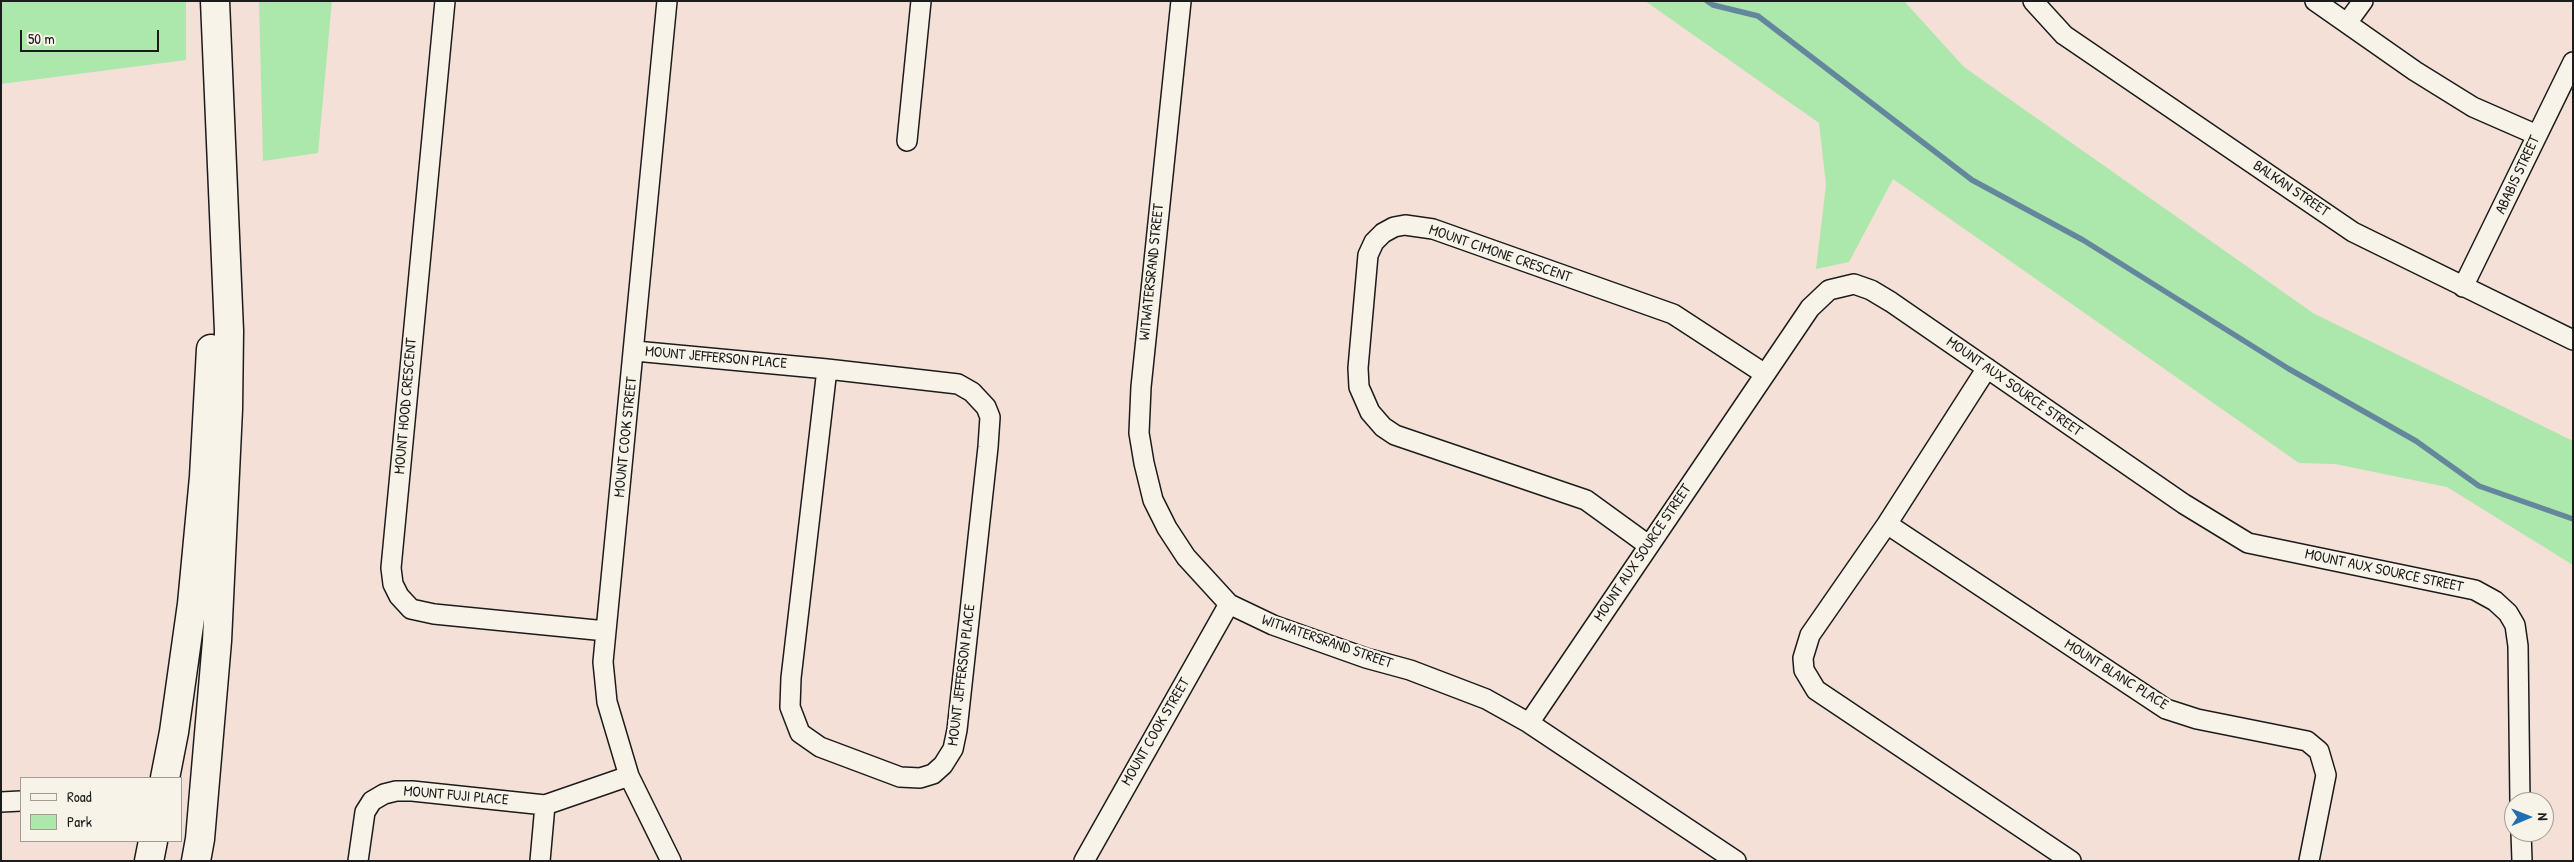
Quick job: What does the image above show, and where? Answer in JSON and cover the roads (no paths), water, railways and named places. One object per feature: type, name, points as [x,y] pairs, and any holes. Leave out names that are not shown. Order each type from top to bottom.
[{"type":"main road","points":[[196,861],[200,839],[217,641],[228,409],[229,331],[215,1]]},
{"type":"main road","points":[[165,777],[174,732],[193,594],[204,477],[222,175]]},
{"type":"main road","points":[[149,861],[153,842]]},
{"type":"street","name":"MOUNT HOOD CRESCENT","points":[[445,1],[392,558],[393,584],[399,596],[411,609],[434,614],[606,631]]},
{"type":"street","name":"MOUNT COOK STREET","points":[[667,1],[635,351],[603,662],[607,702],[629,776],[671,861]]},
{"type":"street","points":[[906,141],[921,1]]},
{"type":"street","name":"WITWATERSRAND STREET","points":[[1181,1],[1141,387],[1139,433],[1144,463],[1154,500],[1166,528],[1186,557],[1229,604],[1273,625],[1366,658],[1410,670],[1486,699],[1529,722],[1736,861]]},
{"type":"street","name":"BALKAN STREET","points":[[2033,1],[2064,35],[2353,232],[2463,288],[2573,340]]},
{"type":"street","points":[[2315,1],[2415,70],[2474,107],[2537,135]]},
{"type":"street","points":[[2347,23],[2363,1]]},
{"type":"street","name":"ABABIS STREET","points":[[2463,288],[2573,62]]},
{"type":"street","name":"MOUNT CIMONE CRESCENT","points":[[1648,546],[1586,500],[1395,435],[1376,419],[1363,400],[1359,387],[1358,368],[1368,255],[1374,242],[1383,232],[1394,227],[1405,225],[1433,229],[1673,314],[1764,374]]},
{"type":"street","name":"MOUNT AUX SOURCE STREET","points":[[1529,722],[1810,308],[1829,290],[1854,284],[1871,290],[1891,302],[2184,504],[2248,543],[2475,590],[2495,601],[2508,613],[2515,625],[2518,646],[2520,792]]},
{"type":"street","name":"MOUNT JEFFERSON PLACE","points":[[635,351],[827,369],[958,384],[980,400],[990,417],[961,695],[953,749],[938,770],[920,778],[900,777],[820,747],[800,733],[790,707],[792,668],[827,369]]},
{"type":"street","points":[[1987,368],[1888,524],[1810,635],[1803,658],[1810,681],[1816,690],[2070,861]]},
{"type":"street","name":"MOUNT BLANC PLACE","points":[[1888,524],[2166,709],[2198,719],[2307,741],[2319,751],[2326,775],[2309,861]]},
{"type":"street","name":"MOUNT COOK STREET","points":[[1084,861],[1229,604]]},
{"type":"street","name":"MOUNT FUJI PLACE","points":[[358,861],[365,812],[372,801],[384,794],[396,791],[412,791],[545,805],[629,776]]},
{"type":"street","points":[[1,802],[20,802]]},
{"type":"street","points":[[540,861],[545,805]]},
{"type":"street","points":[[2521,842],[2522,861]]},
{"type":"waterway","points":[[1707,1],[1713,5],[1758,16],[1972,180],[2083,240],[2289,369],[2416,441],[2479,486],[2573,519]]}]
